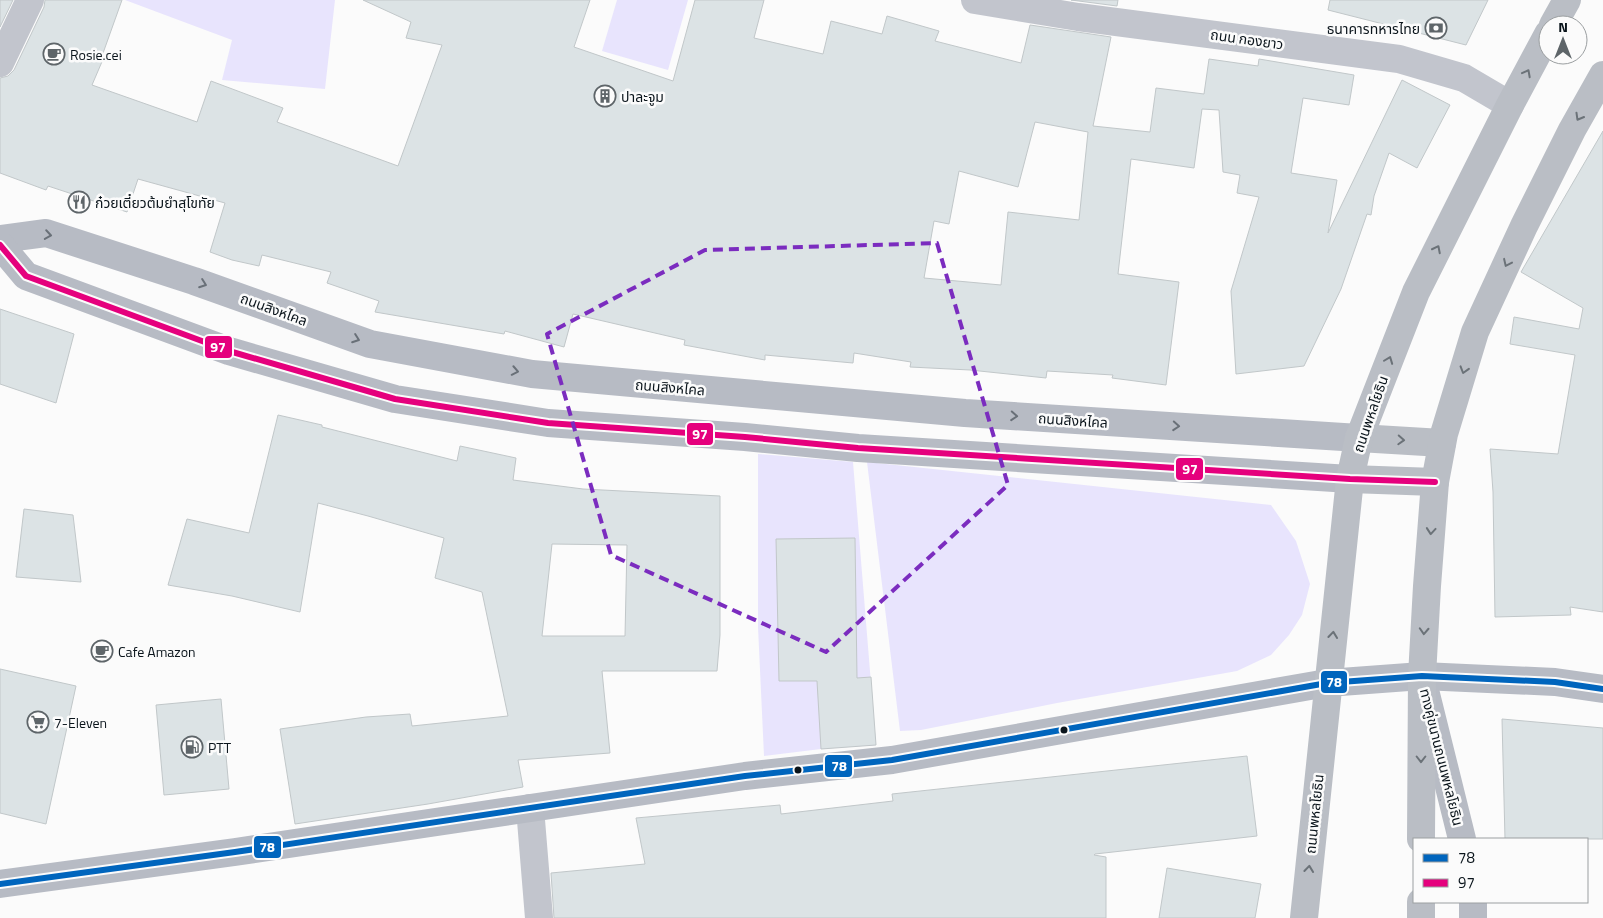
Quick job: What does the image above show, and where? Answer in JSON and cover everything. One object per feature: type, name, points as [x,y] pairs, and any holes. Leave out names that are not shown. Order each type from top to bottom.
[{"type":"main road","points":[[1559,15],[1567,0]]},
{"type":"main road","name":"ถนนพหลโยธิน","points":[[1304,918],[1327,683],[1350,479],[1359,438],[1416,292],[1538,53]]},
{"type":"main road","points":[[1421,838],[1422,676],[1435,482],[1442,443],[1475,332],[1541,191],[1603,74]]},
{"type":"main road","name":"ถนนสิงหไคล","points":[[0,239],[46,233],[194,280],[370,344],[532,374],[966,413],[1359,438]]},
{"type":"main road","points":[[0,245],[26,276],[229,351],[396,399],[548,423],[745,437],[858,448],[1350,479],[1435,482]]},
{"type":"main road","points":[[1359,438],[1442,443]]},
{"type":"main road","points":[[0,884],[243,851],[745,776],[892,760],[1327,683],[1422,676],[1555,682],[1603,689]]},
{"type":"main road","name":"ทางคู่ขนานถนนพหลโยธิน","points":[[1422,676],[1462,838]]},
{"type":"main road","points":[[1421,903],[1421,918]]},
{"type":"main road","points":[[1473,918],[1474,903]]},
{"type":"street","points":[[0,63],[30,0]]},
{"type":"street","name":"ถนน กองยาว","points":[[975,0],[1078,17],[1399,59],[1464,78],[1510,105]]},
{"type":"street","points":[[530,808],[539,918]]},
{"type":"highlighted area","points":[[937,243],[1008,485],[826,652],[611,555],[547,334],[705,250]]},
{"type":"shaded area","points":[[125,0],[335,0],[325,89],[222,80],[232,40]]},
{"type":"shaded area","points":[[617,0],[688,0],[668,70],[602,51]]},
{"type":"shaded area","points":[[758,454],[853,462],[876,745],[764,756],[758,627]]},
{"type":"shaded area","points":[[867,462],[1271,505],[1296,541],[1310,584],[1302,615],[1289,635],[1271,655],[1237,671],[1057,703],[921,730],[900,731]]},
{"type":"building","points":[[0,0],[13,0],[0,27]]},
{"type":"building","points":[[45,0],[122,0],[102,56],[104,57],[92,85],[197,122],[211,81],[283,108],[277,122],[398,166],[442,45],[406,38],[411,22],[363,0],[590,0],[574,47],[673,81],[695,0],[764,0],[754,38],[823,54],[831,21],[882,34],[887,16],[939,31],[935,41],[1021,63],[1030,25],[1111,37],[1093,126],[1150,132],[1156,88],[1204,94],[1209,59],[1258,66],[1259,59],[1354,75],[1349,105],[1303,98],[1291,173],[1337,180],[1328,233],[1402,80],[1450,105],[1417,168],[1389,153],[1374,196],[1371,215],[1367,214],[1341,289],[1304,366],[1236,374],[1231,291],[1259,197],[1237,193],[1240,175],[1223,172],[1219,110],[1202,109],[1194,168],[1131,159],[1118,274],[1179,282],[1166,385],[1112,378],[1113,375],[1047,371],[1046,378],[970,370],[910,367],[911,362],[854,353],[853,363],[765,355],[765,360],[684,345],[685,340],[573,314],[564,347],[505,331],[504,334],[375,312],[379,301],[327,283],[331,272],[262,255],[259,266],[232,260],[210,252],[225,203],[138,179],[127,212],[48,186],[46,190],[0,173],[0,78],[8,76],[14,70],[44,7]],"holes":[[[1035,122],[1088,132],[1079,220],[1008,212],[1001,285],[924,278],[934,221],[949,224],[959,171],[1018,187]]]},
{"type":"building","points":[[1071,0],[1118,0],[1117,6]]},
{"type":"building","name":"ธนาคารทหารไทย","points":[[1330,0],[1488,0],[1466,45],[1328,10]]},
{"type":"building","points":[[1603,131],[1603,612],[1570,607],[1571,615],[1495,617],[1493,492],[1490,449],[1558,454],[1575,355],[1510,344],[1514,317],[1579,329],[1583,308],[1521,272]]},
{"type":"building","points":[[0,309],[74,334],[56,403],[0,384]]},
{"type":"building","points":[[278,415],[457,461],[460,446],[516,458],[513,480],[583,489],[720,496],[720,635],[717,671],[602,671],[610,753],[518,760],[523,787],[428,804],[295,824],[280,729],[366,717],[410,714],[412,726],[508,716],[482,592],[435,578],[444,538],[318,503],[300,612],[232,596],[168,585],[187,519],[249,533]],"holes":[[[552,544],[627,545],[625,636],[542,636]]]},
{"type":"building","points":[[24,509],[73,515],[81,582],[16,577]]},
{"type":"building","points":[[855,538],[857,678],[871,677],[876,745],[821,749],[817,681],[779,681],[776,539]]},
{"type":"building","name":"7-Eleven","points":[[0,669],[76,686],[46,824],[0,813]]},
{"type":"building","name":"PTT","points":[[221,699],[229,789],[164,795],[156,705]]},
{"type":"building","points":[[1502,719],[1603,728],[1603,839],[1505,838]]},
{"type":"building","points":[[1247,756],[1257,836],[1095,854],[1106,857],[1106,918],[554,918],[551,873],[645,864],[636,818],[780,805],[781,814],[893,801],[892,794]]},
{"type":"building","points":[[1167,868],[1261,884],[1255,918],[1159,918]]},
{"type":"transit line","name":"97","points":[[0,245],[26,276],[229,351],[395,399],[548,423],[745,437],[858,448],[1350,479],[1435,482]]},
{"type":"transit line","name":"78","points":[[0,884],[235,852],[745,776],[892,760],[1327,683],[1422,676],[1555,682],[1603,689]]},
{"type":"place","name":"ธนาคารทหารไทย","points":[[1436,28]]},
{"type":"place","name":"Rosie.cei","points":[[54,54]]},
{"type":"place","name":"ปาละจูม","points":[[605,96]]},
{"type":"place","name":"ก๋วยเตี๋ยวต้มยำสุโขทัย","points":[[79,202]]},
{"type":"place","name":"Cafe Amazon","points":[[102,651]]},
{"type":"place","name":"7-Eleven","points":[[38,722]]},
{"type":"place","name":"PTT","points":[[192,747]]}]
